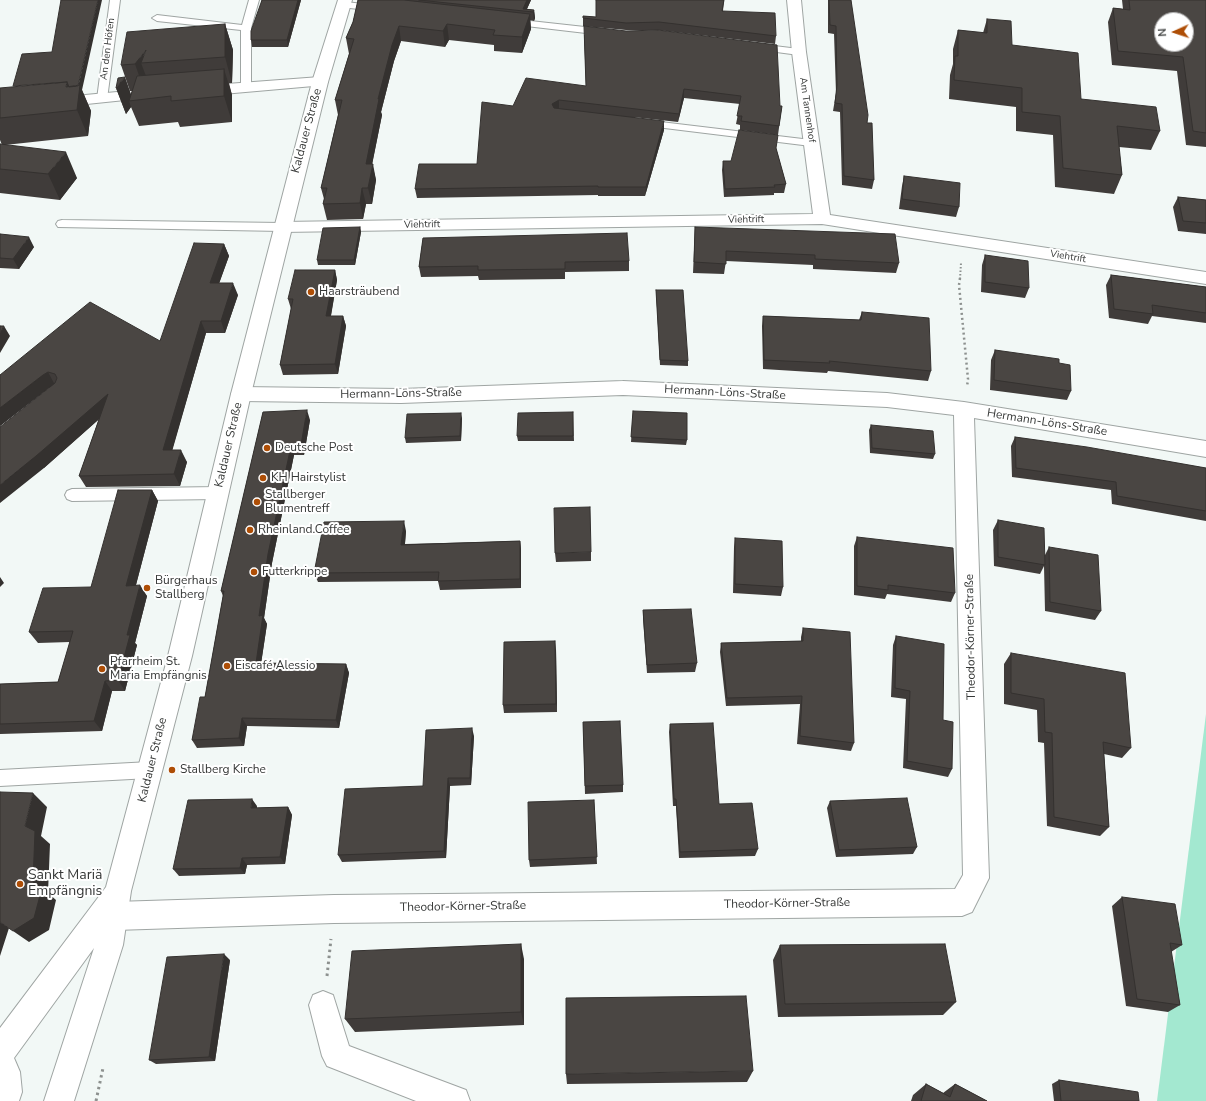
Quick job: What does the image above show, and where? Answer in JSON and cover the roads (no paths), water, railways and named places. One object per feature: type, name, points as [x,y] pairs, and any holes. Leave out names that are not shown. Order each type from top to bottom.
[{"type":"street","name":"Am Tannenhof","points":[[794,0],[799,52],[822,219]]},
{"type":"street","name":"Kaldauer Straße","points":[[59,1101],[109,945],[117,904],[180,656],[240,394],[320,82],[344,2]]},
{"type":"street","points":[[184,92],[320,82]]},
{"type":"street","name":"An den Höfen","points":[[0,108],[161,94]]},
{"type":"street","name":"Viehtrift","points":[[282,227],[822,219],[1206,278]]},
{"type":"street","name":"Hermann-Löns-Straße","points":[[240,394],[401,396],[623,388],[887,400],[964,409],[1206,449]]},
{"type":"street","name":"Theodor-Körner-Straße","points":[[117,904],[334,909],[962,902],[976,878],[964,409]]},
{"type":"street","name":"Kaldauer Straße","points":[[0,1052],[117,904]]},
{"type":"street","points":[[323,1004],[337,1056],[454,1101]]},
{"type":"street","points":[[0,1061],[5,1072],[7,1092],[4,1101]]},
{"type":"lane","name":"An den Höfen","points":[[102,99],[115,0]]},
{"type":"lane","points":[[246,87],[246,28],[254,0]]},
{"type":"lane","points":[[344,2],[383,9]]},
{"type":"lane","points":[[158,18],[246,28]]},
{"type":"lane","points":[[501,21],[610,33]]},
{"type":"lane","points":[[744,45],[799,52]]},
{"type":"lane","points":[[630,122],[811,143]]},
{"type":"lane","points":[[62,224],[282,227]]},
{"type":"lane","points":[[72,495],[218,493]]},
{"type":"lane","points":[[0,778],[150,770]]},
{"type":"place","name":"Haarsträubend","points":[[311,292]]},
{"type":"place","name":"Deutsche Post","points":[[267,448]]},
{"type":"place","name":"KH Hairstylist","points":[[263,478]]},
{"type":"place","name":"Stallberger Blumentreff","points":[[257,502]]},
{"type":"place","name":"Rheinland.Coffee","points":[[250,530]]},
{"type":"place","name":"Futterkrippe","points":[[254,572]]},
{"type":"place","name":"Bürgerhaus Stallberg","points":[[147,588]]},
{"type":"place","name":"Eiscafé Alessio","points":[[227,666]]},
{"type":"place","name":"Pfarrheim St. Maria Empfängnis","points":[[102,669]]},
{"type":"place","name":"Stallberg Kirche","points":[[172,770]]},
{"type":"place","name":"Sankt Mariä Empfängnis","points":[[20,884]]}]
